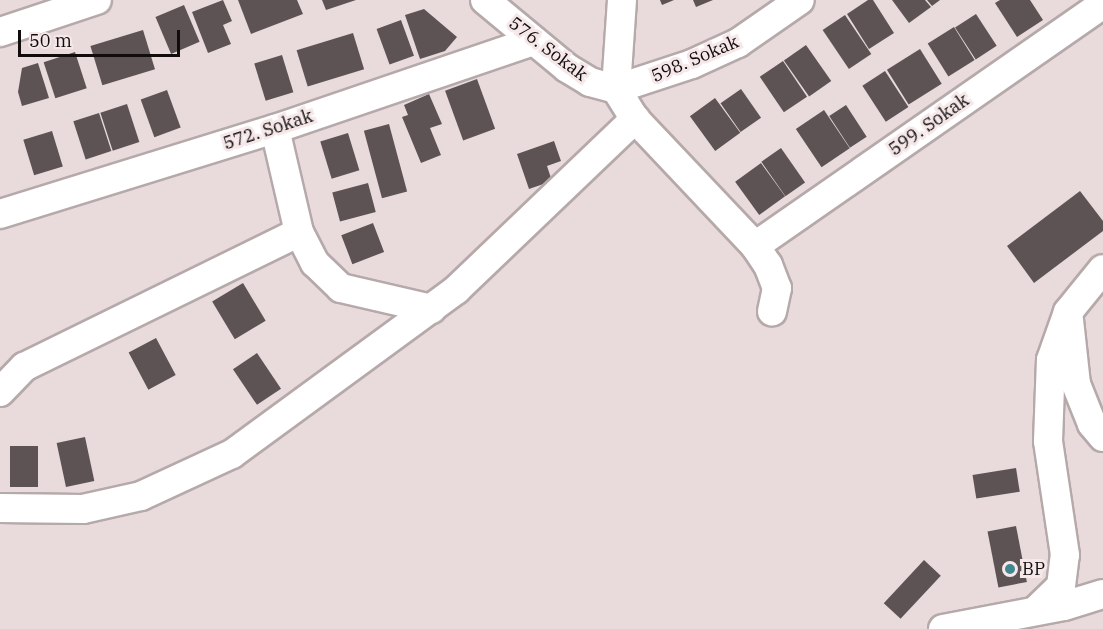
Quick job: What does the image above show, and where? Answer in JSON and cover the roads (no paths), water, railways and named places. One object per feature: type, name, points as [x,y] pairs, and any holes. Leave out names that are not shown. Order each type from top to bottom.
[{"type":"street","points":[[0,32],[96,0]]},
{"type":"street","name":"576. Sokak","points":[[485,0],[567,68],[590,82],[616,89]]},
{"type":"street","points":[[622,0],[616,89],[635,119],[755,246],[768,265],[777,288],[772,311]]},
{"type":"street","name":"598. Sokak","points":[[616,89],[692,64],[738,43],[800,0]]},
{"type":"street","name":"599. Sokak","points":[[755,246],[1103,4]]},
{"type":"street","name":"572. Sokak","points":[[0,214],[275,129],[533,41]]},
{"type":"street","points":[[0,508],[82,509],[141,496],[232,454],[456,290],[635,119]]},
{"type":"street","points":[[275,129],[299,232],[315,263],[341,288],[432,309]]},
{"type":"street","points":[[0,392],[24,367],[299,232]]},
{"type":"street","points":[[1035,611],[1060,586],[1065,555],[1048,441],[1051,360],[1068,312],[1103,269]]},
{"type":"street","points":[[1068,312],[1076,384],[1092,424],[1103,437]]},
{"type":"street","points":[[943,629],[1064,606],[1103,594]]},
{"type":"place","name":"BP","points":[[1010,569]]}]
